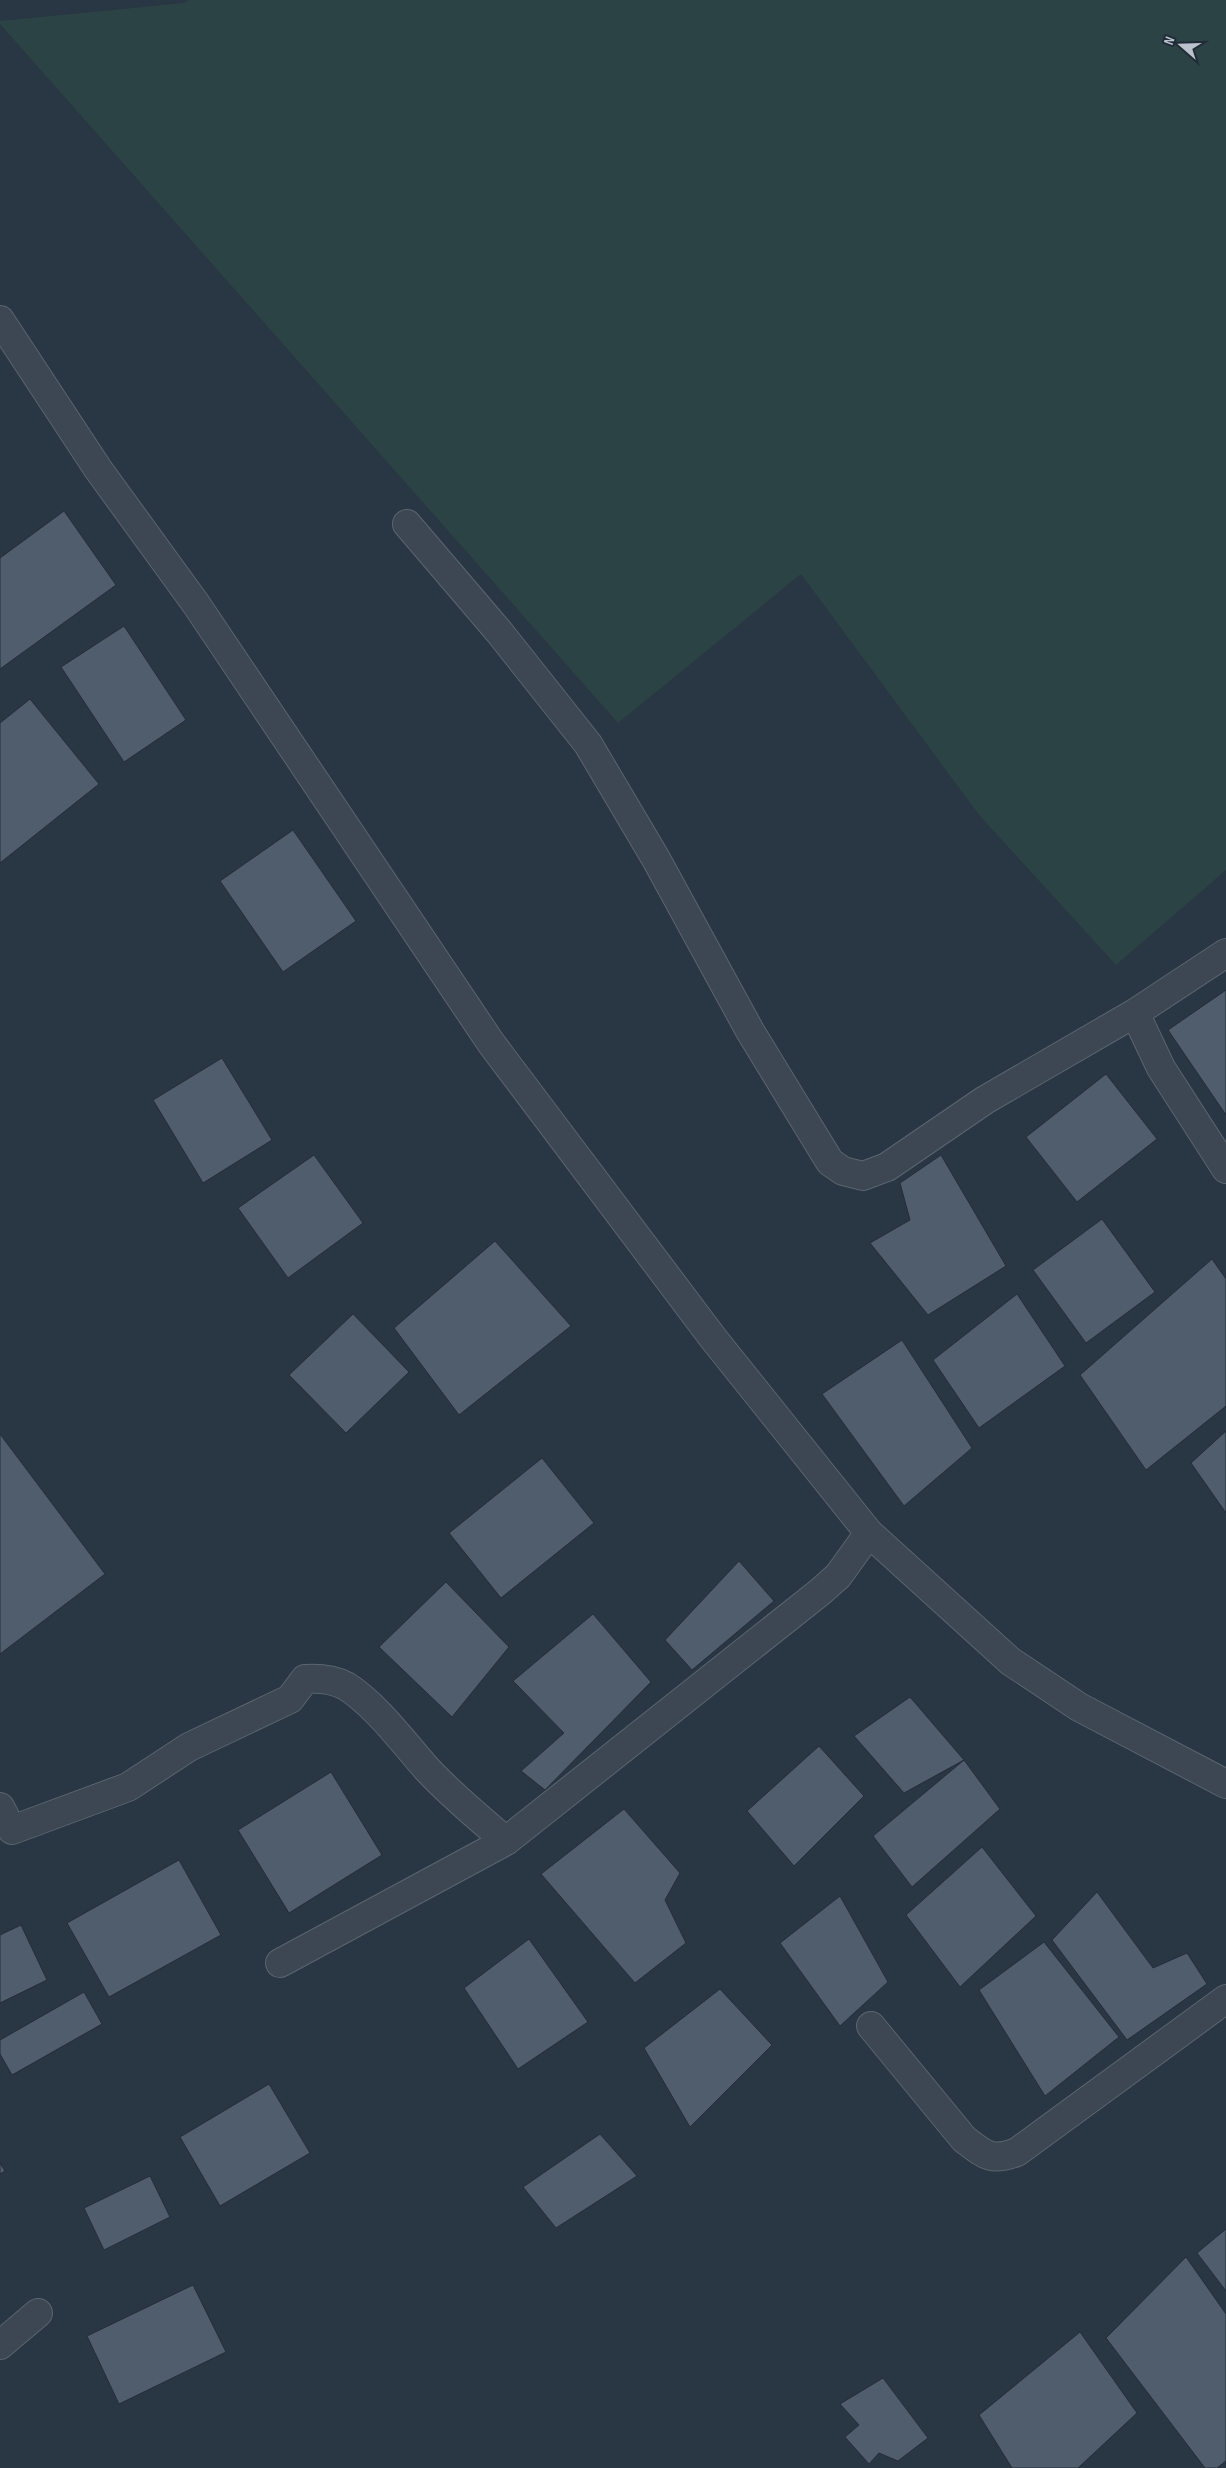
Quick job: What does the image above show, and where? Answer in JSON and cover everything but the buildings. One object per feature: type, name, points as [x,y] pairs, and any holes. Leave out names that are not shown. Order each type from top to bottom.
[{"type":"street","points":[[0,320],[98,469],[196,604],[491,1043],[713,1338],[869,1533],[1010,1662],[1079,1707],[1226,1784]]},
{"type":"street","points":[[407,524],[500,633],[588,744],[656,859],[750,1031],[830,1162],[843,1172],[864,1176],[887,1167],[985,1100],[1135,1013],[1226,953]]},
{"type":"street","points":[[1135,1013],[1161,1068],[1226,1169]]},
{"type":"street","points":[[280,1963],[506,1842],[820,1592],[838,1576],[869,1533]]},
{"type":"street","points":[[0,1807],[12,1830],[128,1787],[188,1747],[290,1699],[305,1679],[326,1678],[346,1687],[384,1720],[428,1770],[462,1804],[506,1842]]},
{"type":"street","points":[[871,2026],[964,2139],[983,2154],[1001,2158],[1017,2152],[1226,1998]]},
{"type":"street","points":[[0,2345],[38,2313]]},
{"type":"green space","points":[[189,0],[1226,0],[1226,870],[1116,965],[979,815],[801,574],[618,723],[0,24],[0,21],[184,3]]}]
